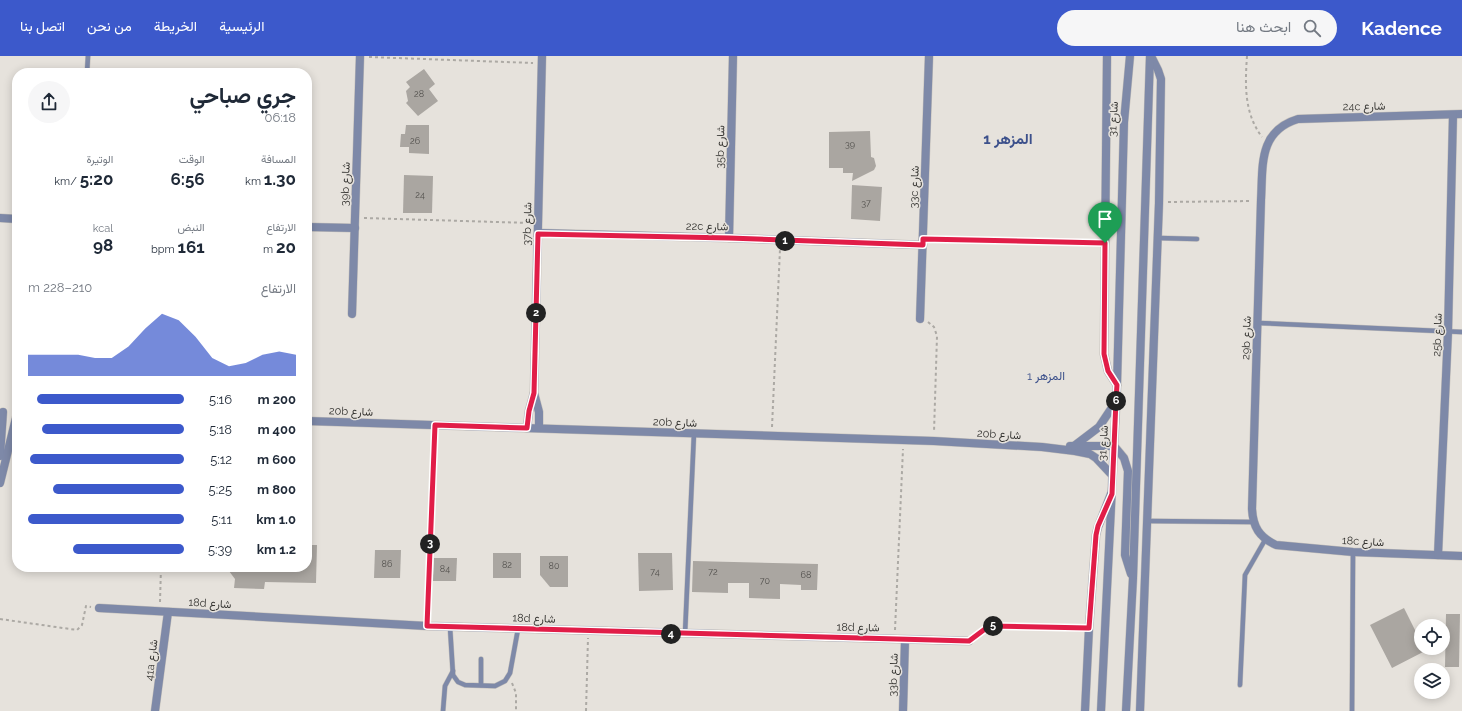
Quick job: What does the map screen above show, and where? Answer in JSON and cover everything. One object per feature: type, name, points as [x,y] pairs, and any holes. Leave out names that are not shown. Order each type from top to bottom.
[{"type":"street","name":"39b شارع","points":[[352,314],[360,56]]},
{"type":"street","name":"35b شارع","points":[[729,238],[733,56]]},
{"type":"street","name":"33c شارع","points":[[920,319],[929,56]]},
{"type":"street","points":[[1107,56],[1104,354],[1108,371],[1117,385]]},
{"type":"street","name":"شارع 31","points":[[1101,711],[1117,385],[1124,122],[1130,56]]},
{"type":"street","points":[[1140,711],[1159,203],[1160,79],[1158,70],[1150,56]]},
{"type":"street","points":[[1126,711],[1133,578],[1150,56]]},
{"type":"street","name":"37b شارع","points":[[527,428],[529,411],[534,393],[542,60]]},
{"type":"street","name":"24c شارع","points":[[1272,134],[1280,127],[1298,119],[1462,114]]},
{"type":"street","name":"25b شارع","points":[[1438,555],[1448,332],[1453,115]]},
{"type":"street","name":"29b شارع","points":[[1252,522],[1261,200],[1263,166],[1267,144],[1272,134]]},
{"type":"street","points":[[0,218],[12,219]]},
{"type":"street","points":[[312,227],[355,228]]},
{"type":"street","name":"22c شارع","points":[[538,234],[729,238],[781,241],[923,242]]},
{"type":"street","name":"37b شارع","points":[[534,393],[539,412],[539,428]]},
{"type":"street","points":[[1074,446],[1099,427],[1116,400]]},
{"type":"street","points":[[0,456],[2,412],[12,413]]},
{"type":"street","name":"20b شارع","points":[[312,421],[934,441],[1042,447],[1075,450],[1090,454],[1096,458],[1112,475]]},
{"type":"street","points":[[0,482],[12,434]]},
{"type":"street","points":[[1114,446],[1124,458],[1128,471],[1125,554],[1133,578]]},
{"type":"street","name":"20b شارع","points":[[1042,447],[1114,446]]},
{"type":"street","points":[[1085,711],[1096,535],[1098,526],[1112,494]]},
{"type":"street","points":[[1252,522],[1257,532],[1265,540]]},
{"type":"street","name":"18c شارع","points":[[1265,540],[1287,548],[1462,556]]},
{"type":"street","name":"18d شارع","points":[[99,608],[450,627],[969,641]]},
{"type":"street","name":"41a شارع","points":[[155,711],[164,612]]},
{"type":"street","name":"33b شارع","points":[[903,711],[905,640]]},
{"type":"lane","points":[[87,68],[88,56]]},
{"type":"lane","points":[[1158,238],[1197,239]]},
{"type":"lane","points":[[1258,323],[1462,332]]},
{"type":"lane","points":[[685,634],[694,433]]},
{"type":"lane","points":[[1147,521],[1252,522]]},
{"type":"lane","points":[[1240,685],[1245,575],[1250,563],[1265,540]]},
{"type":"lane","points":[[1352,711],[1353,552]]},
{"type":"lane","points":[[450,627],[453,670],[455,678],[461,684],[481,685],[499,685],[508,677],[518,629]]},
{"type":"lane","points":[[481,658],[481,685]]},
{"type":"lane","points":[[443,711],[445,686],[453,670]]},
{"type":"path","points":[[360,56],[542,60]]},
{"type":"path","points":[[1247,56],[1246,83],[1248,106],[1255,128],[1267,144]]},
{"type":"path","points":[[1159,203],[1261,200]]},
{"type":"path","points":[[355,218],[538,224]]},
{"type":"path","points":[[772,436],[781,241]]},
{"type":"path","points":[[923,242],[1105,243]]},
{"type":"path","points":[[920,319],[931,324],[937,336],[934,441]]},
{"type":"path","points":[[427,626],[435,425]]},
{"type":"path","points":[[894,639],[903,440]]},
{"type":"path","points":[[161,572],[164,612]]},
{"type":"path","points":[[0,619],[77,630],[82,625],[86,606],[99,608]]},
{"type":"path","points":[[969,641],[989,626],[1089,628]]},
{"type":"path","points":[[586,711],[588,631]]},
{"type":"path","points":[[508,677],[516,693],[516,711]]},
{"type":"building","points":[[424,69],[435,84],[429,89],[438,101],[418,116],[406,103],[408,101],[406,91],[410,87],[406,82]]},
{"type":"building","points":[[406,125],[429,125],[429,154],[409,153],[409,147],[400,147],[401,134],[405,134]]},
{"type":"building","points":[[870,131],[871,157],[874,158],[876,166],[874,170],[852,181],[853,173],[843,173],[843,168],[829,168],[829,132]]},
{"type":"building","points":[[404,175],[433,176],[432,213],[403,213]]},
{"type":"building","points":[[852,185],[882,187],[880,221],[851,219]]},
{"type":"building","points":[[312,545],[317,545],[316,583],[265,582],[264,589],[234,588],[235,579],[230,572],[312,572]]},
{"type":"building","points":[[375,550],[401,550],[400,578],[374,578]]},
{"type":"building","points":[[493,553],[521,553],[521,578],[493,578]]},
{"type":"building","points":[[638,553],[672,553],[673,590],[639,591]]},
{"type":"building","points":[[540,556],[568,556],[568,587],[550,587],[540,575]]},
{"type":"building","points":[[434,558],[457,558],[456,581],[433,581]]},
{"type":"building","points":[[693,561],[818,564],[817,590],[801,590],[801,585],[780,584],[780,599],[749,598],[749,583],[728,583],[728,593],[692,592]]},
{"type":"building","points":[[1404,608],[1414,628],[1414,655],[1417,655],[1392,668],[1370,625]]},
{"type":"building","points":[[1446,614],[1460,614],[1459,667],[1450,667],[1450,663],[1445,663],[1445,655],[1450,655],[1450,619],[1446,619]]},
{"type":"district","name":"المزهر 1","points":[[1008,139]]},
{"type":"district","name":"المزهر 1","points":[[1046,376]]},
{"type":"route","points":[[538,234],[729,238],[923,245],[923,239],[1105,243],[1104,354],[1108,371],[1117,385],[1112,494],[1098,526],[1096,535],[1089,628],[986,626],[969,641],[427,626],[435,425],[527,428],[529,411],[534,393],[538,234]]}]
